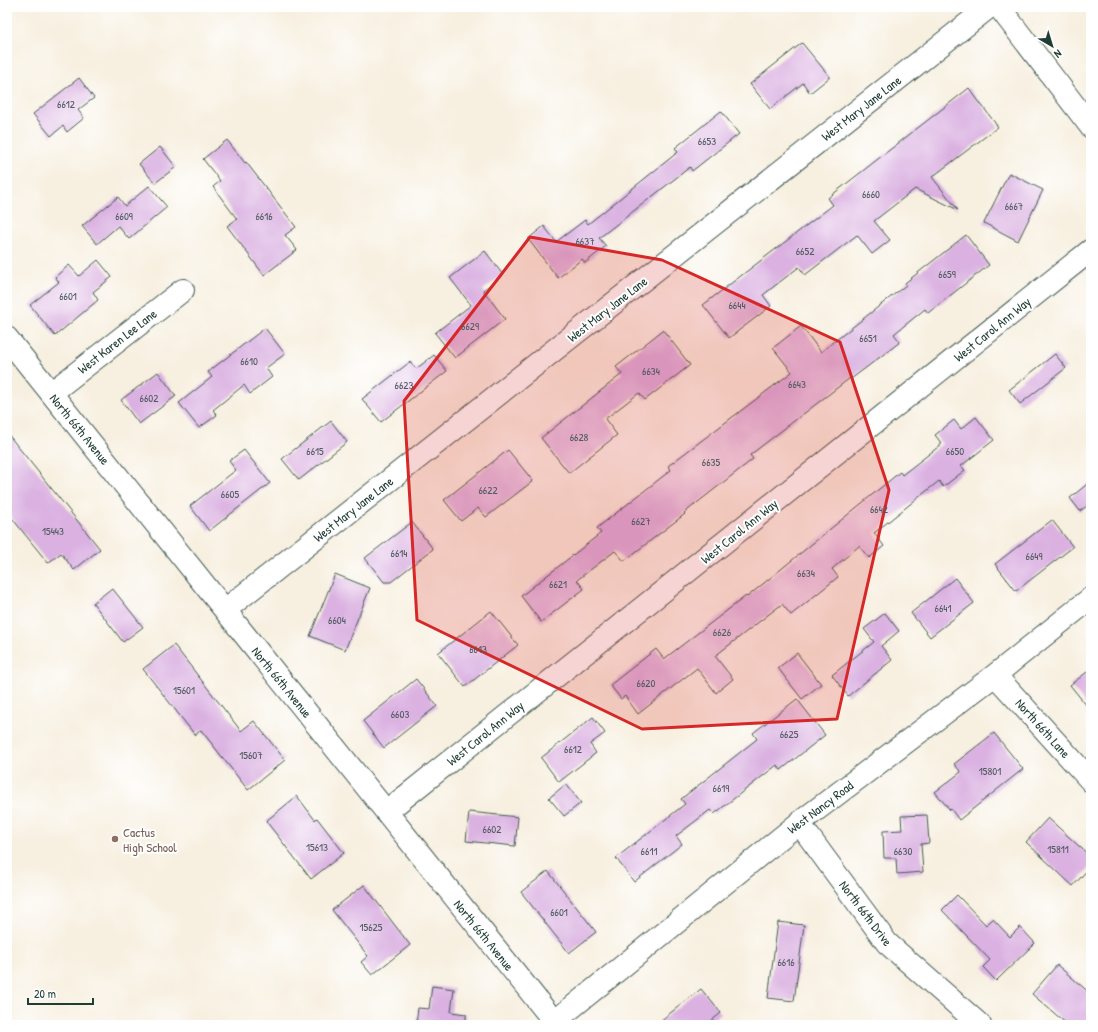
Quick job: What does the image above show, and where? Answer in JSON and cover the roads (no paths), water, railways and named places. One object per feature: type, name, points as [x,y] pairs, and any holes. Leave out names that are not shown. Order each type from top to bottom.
[{"type":"street","name":"West Mary Jane Lane","points":[[225,610],[989,7]]},
{"type":"street","points":[[999,7],[1091,127]]},
{"type":"street","name":"West Carol Ann Way","points":[[386,812],[1091,250]]},
{"type":"street","name":"West Karen Lee Lane","points":[[51,392],[183,290]]},
{"type":"street","name":"North 66th Avenue","points":[[7,338],[556,1023]]},
{"type":"street","name":"West Nancy Road","points":[[556,1023],[799,823],[996,675],[1091,598]]},
{"type":"street","name":"North 66th Lane","points":[[996,675],[1091,781]]},
{"type":"street","name":"North 66th Drive","points":[[799,823],[887,943],[980,1025]]},
{"type":"place","name":"Cactus High School","points":[[115,839]]}]
